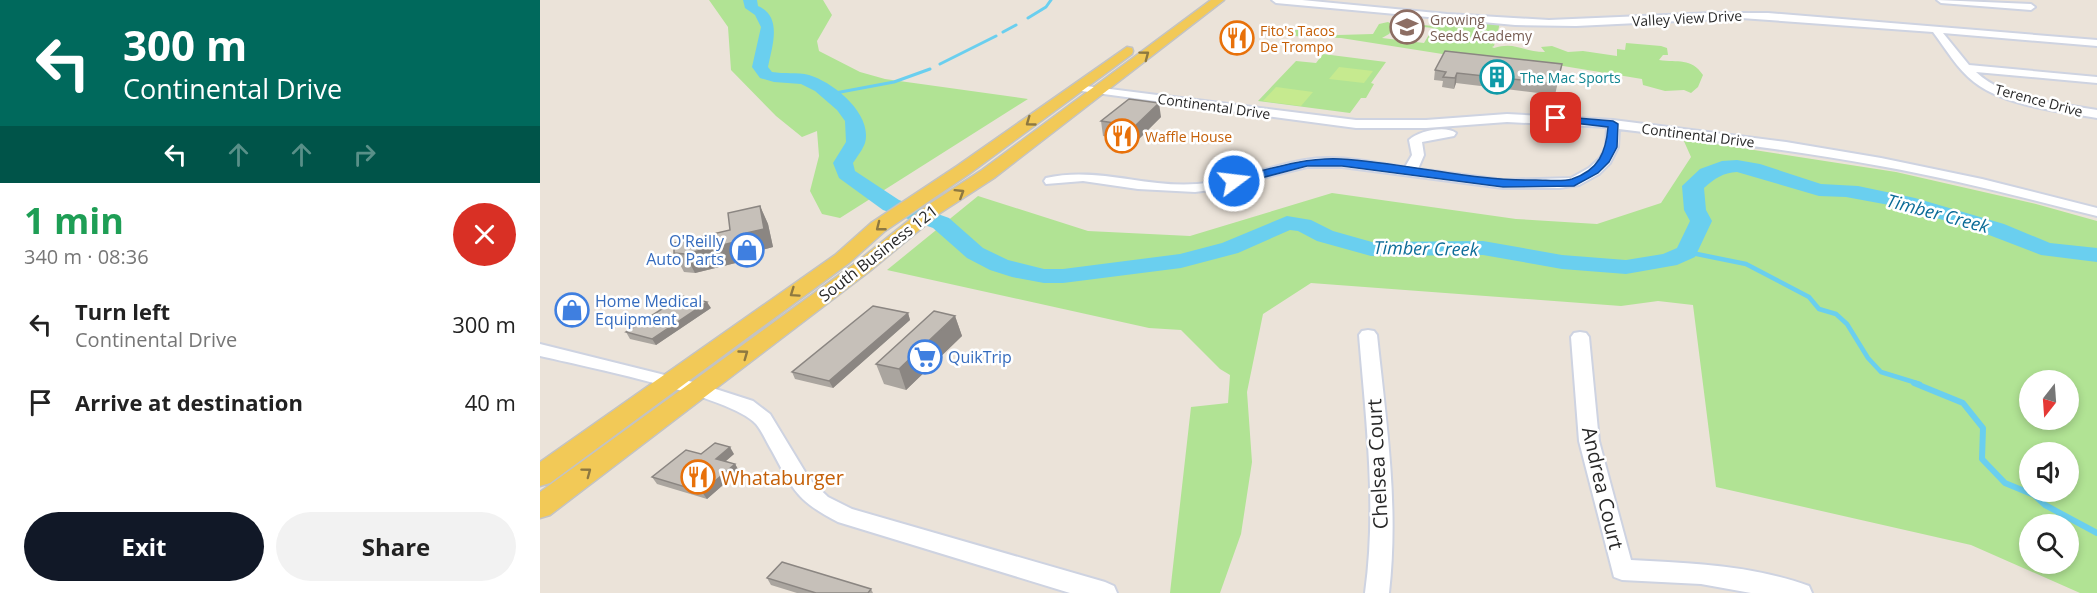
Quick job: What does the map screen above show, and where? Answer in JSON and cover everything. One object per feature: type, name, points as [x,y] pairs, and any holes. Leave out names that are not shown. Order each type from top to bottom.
[{"type":"main road","points":[[1179,13],[1198,0]]},
{"type":"main road","name":"South Business 121","points":[[540,507],[864,266],[934,208],[988,174],[1218,0]]},
{"type":"main road","name":"South Business 121","points":[[540,476],[842,259],[879,228],[1078,88],[1135,45]]},
{"type":"street","name":"Valley View Drive","points":[[1276,0],[1508,22],[1584,22],[1745,15],[2097,43]]},
{"type":"street","points":[[1941,0],[2031,7],[2023,0]]},
{"type":"street","name":"Terence Drive","points":[[1935,29],[1978,80],[2000,91],[2097,114]]},
{"type":"street","points":[[1967,68],[2097,80]]},
{"type":"street","name":"Continental Drive","points":[[1078,88],[1356,124],[1426,124],[1520,118],[1613,130],[1777,145],[1881,162],[2002,188],[2097,212]]},
{"type":"street","points":[[1051,181],[1083,177],[1149,186],[1195,188],[1218,185],[1307,163],[1342,163],[1503,184],[1574,182],[1594,171],[1605,160],[1612,147],[1613,130],[1498,128],[1424,136],[1416,140],[1418,155],[1410,171]]},
{"type":"street","name":"Chelsea Court","points":[[1368,335],[1381,490],[1380,567],[1377,593]]},
{"type":"street","name":"Andrea Court","points":[[1580,337],[1589,441],[1622,570],[1701,574],[1762,589]]},
{"type":"street","points":[[540,350],[734,400],[755,412],[768,427],[802,486],[820,503],[832,510],[871,524],[1105,593]]},
{"type":"street","points":[[1762,589],[1800,593]]},
{"type":"green space","points":[[709,0],[823,0],[832,15],[817,41],[819,51],[860,72],[885,79],[1028,99],[840,218],[822,214],[810,191],[819,156],[817,131],[802,137],[776,116],[731,70],[728,27]]},
{"type":"green space","points":[[1437,18],[1500,23],[1492,47],[1494,48],[1514,46],[1545,52],[1541,47],[1552,46],[1568,52],[1583,51],[1617,56],[1617,49],[1625,50],[1626,43],[1661,46],[1667,48],[1668,55],[1663,55],[1659,60],[1689,63],[1703,75],[1698,87],[1691,93],[1684,90],[1665,91],[1643,85],[1642,79],[1557,65],[1455,56],[1341,38],[1302,37],[1260,30],[1266,26],[1320,30],[1338,35],[1373,34],[1379,24],[1388,22],[1395,26],[1389,34],[1382,38],[1424,43],[1433,28],[1406,25],[1407,23],[1432,26]]},
{"type":"green space","points":[[1323,54],[1386,62],[1371,83],[1374,84],[1366,98],[1361,98],[1350,113],[1258,101],[1296,61],[1316,63]]},
{"type":"green space","points":[[1339,67],[1373,71],[1364,83],[1329,79]]},
{"type":"green space","points":[[1276,87],[1313,92],[1301,106],[1263,101]]},
{"type":"green space","points":[[1683,139],[1896,172],[2036,204],[2097,221],[2097,593],[2080,593],[2037,574],[2079,574],[2079,514],[2019,514],[2019,566],[1971,545],[1716,487],[1693,305],[1658,301],[1621,306],[1311,283],[1263,314],[1247,392],[1252,462],[1241,534],[1220,593],[1170,593],[1191,407],[1228,403],[1230,375],[1220,369],[1181,330],[1149,328],[887,270],[978,196],[1088,231],[1190,236],[1332,193],[1516,219],[1597,224],[1661,203],[1691,157]]},
{"type":"building","points":[[1445,51],[1562,64],[1557,84],[1457,73],[1455,78],[1443,77],[1446,72],[1435,70]]},
{"type":"building","points":[[1129,99],[1159,103],[1135,126],[1101,121]]},
{"type":"building","points":[[760,206],[764,229],[746,233],[747,239],[685,254],[674,253],[674,243],[730,230],[728,213]]},
{"type":"building","points":[[682,296],[707,302],[652,339],[626,332]]},
{"type":"building","name":"QuikTrip","points":[[873,306],[908,313],[829,381],[792,372]]},
{"type":"building","points":[[934,311],[955,316],[899,369],[876,364]]},
{"type":"building","name":"Whataburger","points":[[715,443],[730,447],[716,459],[735,464],[702,492],[652,477],[686,450],[701,454]]},
{"type":"building","points":[[782,562],[871,589],[868,593],[816,593],[767,578]]},
{"type":"waterway","name":"Timber Creek","points":[[750,0],[752,8],[761,12],[768,27],[760,67],[766,75],[805,79],[821,87],[837,99],[853,119],[856,142],[843,163],[846,174],[891,205],[941,223],[975,253],[999,265],[1021,272],[1044,276],[1063,276],[1181,261],[1230,248],[1287,223],[1303,225],[1325,236],[1371,249],[1483,248],[1562,262],[1626,267],[1669,260],[1687,252],[1701,221],[1695,210],[1693,186],[1707,173],[1722,167],[1737,166],[1753,168],[1819,190],[1852,192],[1908,202],[2002,231],[2050,250],[2097,255]]},
{"type":"waterway","points":[[1028,18],[1046,7],[1051,0]]},
{"type":"waterway","points":[[1003,32],[1016,25]]},
{"type":"waterway","points":[[940,64],[996,36]]},
{"type":"waterway","points":[[830,94],[894,82],[930,69]]},
{"type":"waterway","points":[[1687,252],[1746,264],[1809,297],[1819,309],[1836,314],[1847,324],[1868,358],[1881,372],[1920,384]]},
{"type":"waterway","points":[[1914,383],[1963,403],[1983,428],[1982,459],[2005,483],[2034,495],[2045,505],[2097,533]]},
{"type":"place","name":"Growing Seeds Academy","points":[[1407,27]]},
{"type":"place","name":"Fito's Tacos De Trompo","points":[[1237,38]]},
{"type":"place","name":"The Mac Sports","points":[[1497,77]]},
{"type":"place","name":"Waffle House","points":[[1122,136]]},
{"type":"place","name":"O'Reilly Auto Parts","points":[[747,250]]},
{"type":"place","name":"Home Medical Equipment","points":[[572,310]]},
{"type":"place","name":"QuikTrip","points":[[925,357]]},
{"type":"place","name":"Whataburger","points":[[698,477]]},
{"type":"route","points":[[1234,181],[1307,163],[1342,163],[1503,184],[1574,182],[1594,171],[1605,160],[1612,147],[1613,124],[1556,118]]}]
